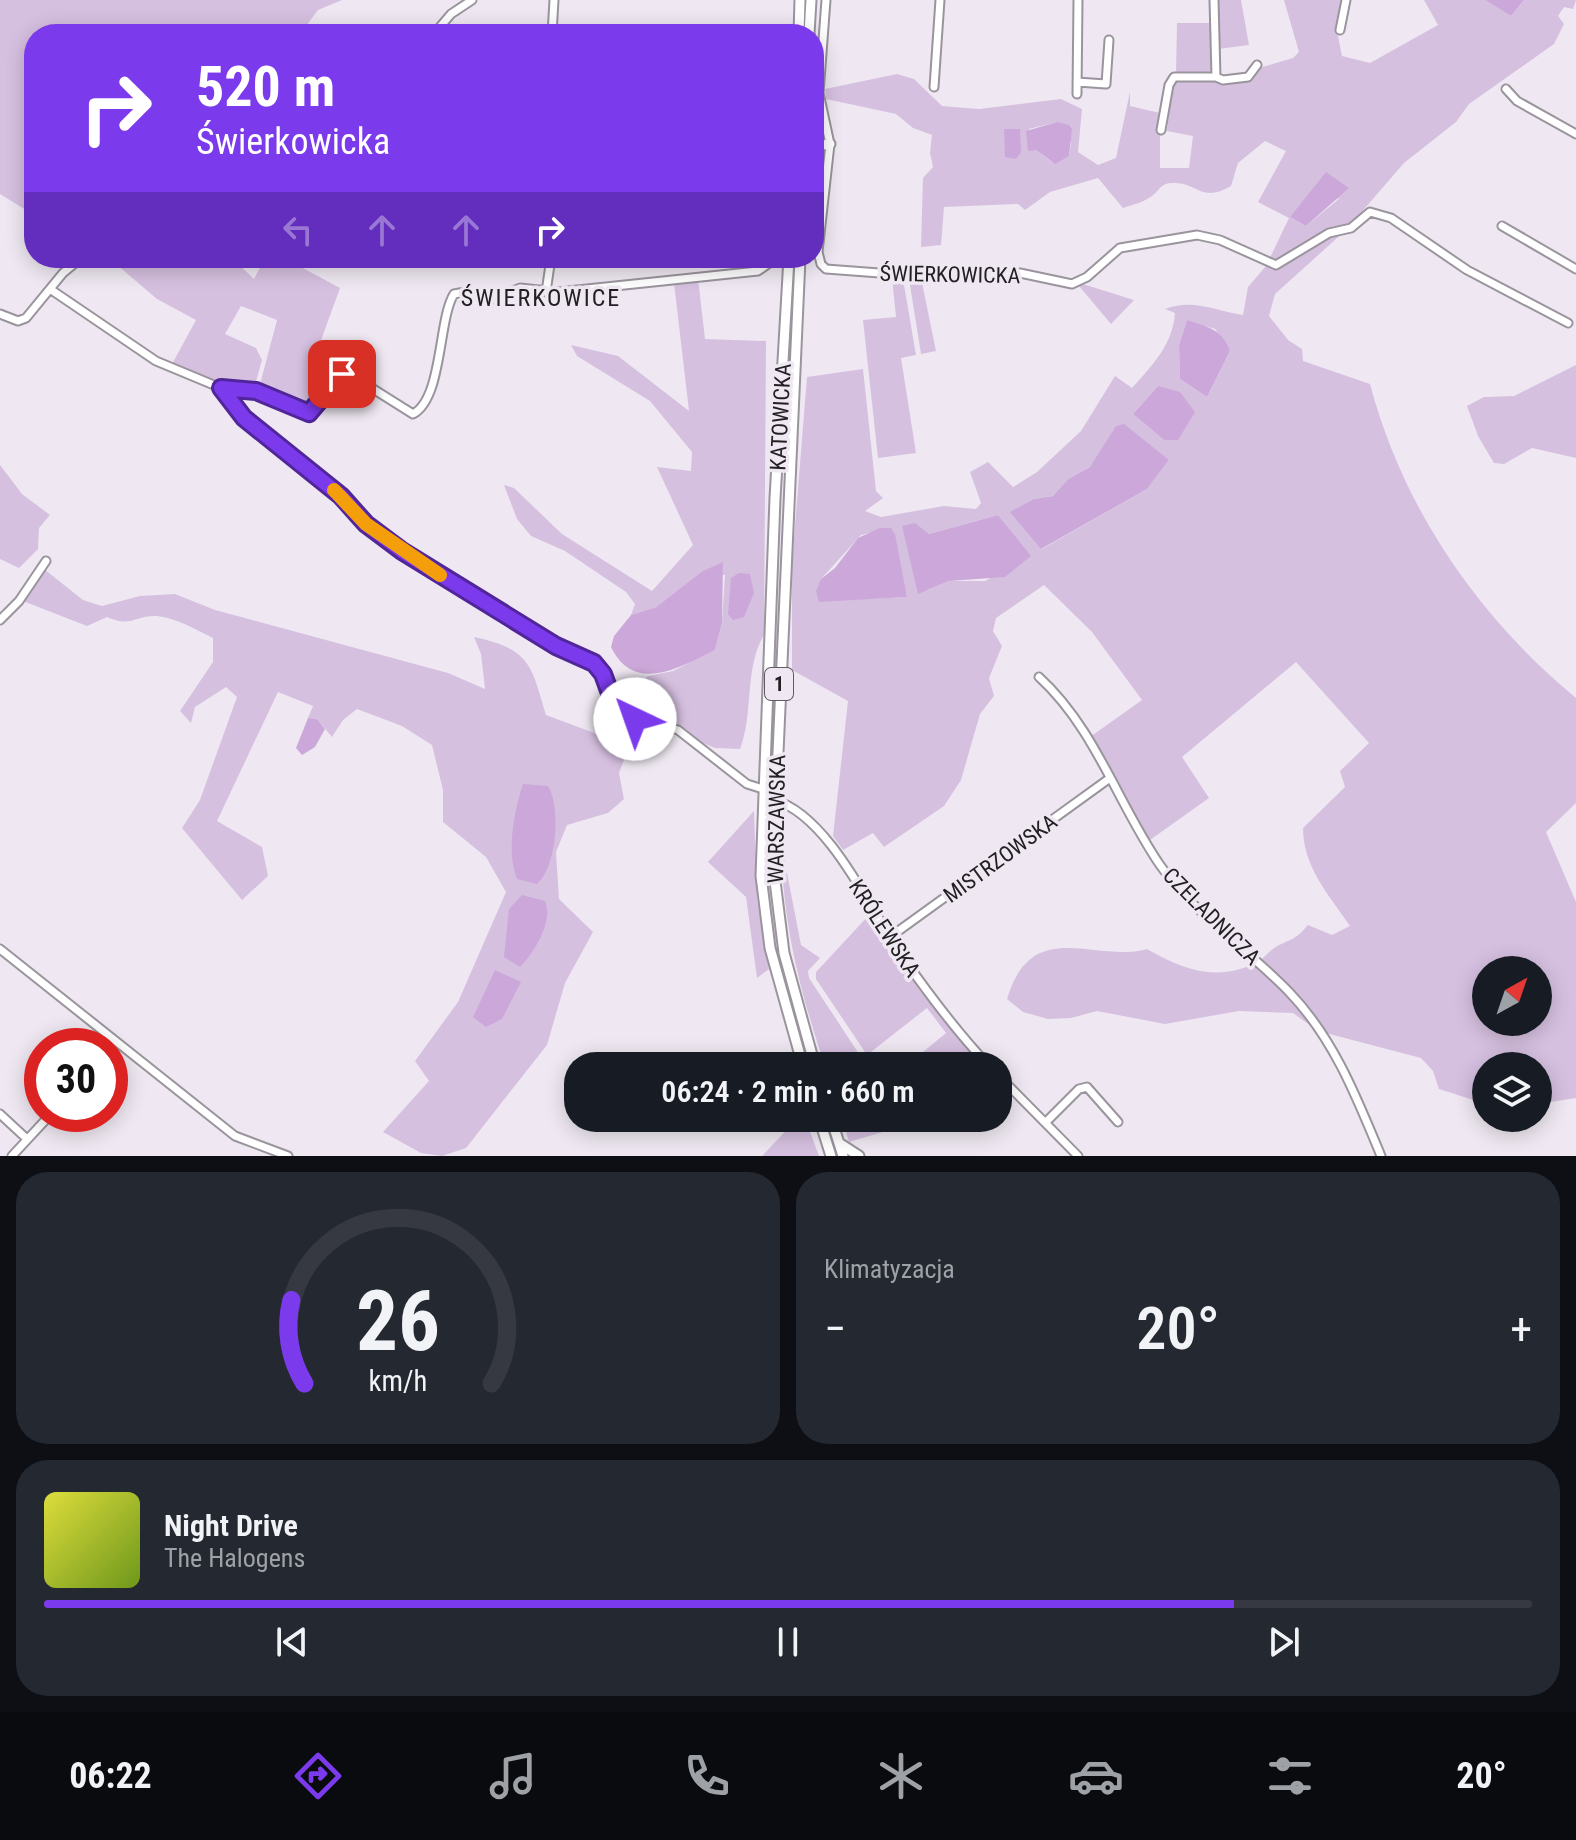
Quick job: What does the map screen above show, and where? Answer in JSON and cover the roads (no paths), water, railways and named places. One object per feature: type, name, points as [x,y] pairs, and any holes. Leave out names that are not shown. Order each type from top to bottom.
[{"type":"main road","points":[[799,24],[800,0]]},
{"type":"main road","points":[[810,24],[811,0]]},
{"type":"main road","points":[[824,145],[830,144]]},
{"type":"main road","name":"KATOWICKA","points":[[772,576],[788,268]]},
{"type":"main road","name":"KATOWICKA","points":[[785,568],[800,268]]},
{"type":"main road","name":"WARSZAWSKA","points":[[785,568],[773,865],[779,926],[811,1052]]},
{"type":"main road","name":"WARSZAWSKA","points":[[772,576],[761,876],[776,975],[799,1052]]},
{"type":"main road","points":[[823,1132],[831,1156]]},
{"type":"main road","points":[[835,1132],[843,1156]]},
{"type":"main road","points":[[839,1143],[859,1156]]},
{"type":"street","points":[[442,24],[472,0]]},
{"type":"street","points":[[553,24],[554,0]]},
{"type":"street","points":[[824,27],[826,0]]},
{"type":"street","points":[[934,87],[940,0]]},
{"type":"street","points":[[1077,94],[1078,0]]},
{"type":"street","points":[[1214,0],[1216,77]]},
{"type":"street","points":[[1340,30],[1346,0]]},
{"type":"street","points":[[1077,82],[1106,84],[1109,40]]},
{"type":"street","points":[[1161,130],[1169,85],[1174,77],[1216,77],[1223,80],[1248,77],[1257,65]]},
{"type":"street","points":[[1506,89],[1517,101],[1576,134]]},
{"type":"street","points":[[824,116],[830,144]]},
{"type":"street","name":"ŚWIERKOWICKA","points":[[824,198],[830,144]]},
{"type":"street","name":"ŚWIERKOWICKA","points":[[824,266],[832,271],[918,275],[998,272],[1072,284],[1087,277],[1120,248],[1197,235],[1220,240],[1276,265],[1329,233],[1351,228],[1370,212],[1391,218],[1467,270],[1568,323]]},
{"type":"street","points":[[1502,226],[1576,269]]},
{"type":"street","points":[[0,314],[18,321],[26,318],[71,268]]},
{"type":"street","points":[[546,292],[550,268]]},
{"type":"street","points":[[50,289],[156,361],[221,388],[256,391],[309,413],[342,374],[351,375],[413,414],[423,405],[433,377],[454,294],[465,292],[490,300],[520,288],[546,292],[758,271],[762,268]]},
{"type":"street","points":[[221,388],[251,424],[341,496],[366,524],[402,551],[556,646],[594,663],[603,674],[615,707],[624,714],[678,730],[747,784],[763,789]]},
{"type":"street","points":[[0,620],[19,601],[46,561]]},
{"type":"street","name":"CZELADNICZA","points":[[1039,677],[1077,719],[1170,877],[1293,996],[1340,1061],[1381,1156]]},
{"type":"street","name":"MISTRZOWSKA","points":[[890,937],[1110,778]]},
{"type":"street","name":"KRÓLEWSKA","points":[[774,800],[791,805],[833,845],[933,999],[977,1052]]},
{"type":"street","points":[[0,949],[99,1028]]},
{"type":"street","points":[[128,1051],[235,1136],[288,1156]]},
{"type":"street","points":[[1047,1121],[1079,1089],[1087,1087],[1118,1122]]},
{"type":"street","points":[[1012,1088],[1078,1156]]},
{"type":"street","points":[[0,1114],[27,1139]]},
{"type":"street","points":[[12,1156],[34,1132]]},
{"type":"district","name":"ŚWIERKOWICE","points":[[541,298]]}]
